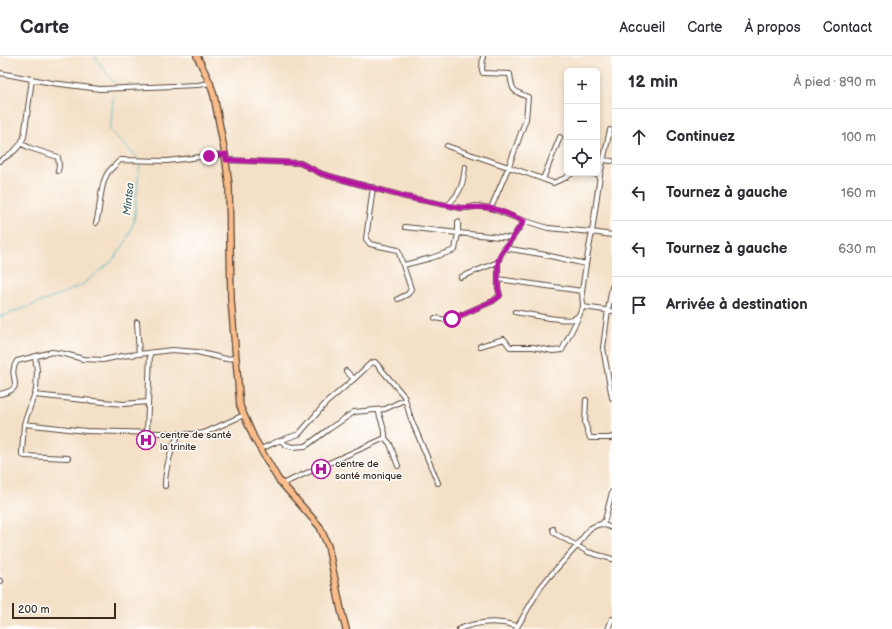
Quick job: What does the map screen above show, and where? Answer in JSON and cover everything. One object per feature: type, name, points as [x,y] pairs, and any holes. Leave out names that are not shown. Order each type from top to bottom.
[{"type":"main road","points":[[197,56],[210,82],[219,116],[226,157],[229,186],[231,300],[240,406],[254,438],[278,479],[320,527],[328,546],[340,610],[346,629]]},
{"type":"street","points":[[483,56],[483,73],[510,74],[511,87],[517,93],[528,97],[526,119],[509,166],[491,208]]},
{"type":"street","points":[[0,73],[100,89],[198,85],[210,82]]},
{"type":"street","points":[[0,161],[19,148],[22,144],[32,79]]},
{"type":"street","points":[[600,174],[610,130]]},
{"type":"street","points":[[543,179],[560,137]]},
{"type":"street","points":[[22,144],[58,157],[60,166],[58,171]]},
{"type":"street","points":[[447,146],[474,156],[509,166],[553,183],[568,176]]},
{"type":"street","points":[[96,224],[99,216],[98,211],[104,180],[108,172],[120,160],[167,161],[226,157],[300,163],[322,174],[406,197],[461,208],[476,206],[491,208],[524,221],[548,228],[612,235]]},
{"type":"street","points":[[603,160],[612,161]]},
{"type":"street","points":[[448,205],[458,195],[464,181],[465,167]]},
{"type":"street","points":[[480,346],[504,339],[510,347],[523,346],[553,351],[562,350],[583,307],[582,291],[600,176]]},
{"type":"street","points":[[373,187],[366,240],[370,244],[398,250],[412,289],[408,294],[398,299]]},
{"type":"street","points":[[435,318],[446,320],[452,319],[493,301],[500,295],[498,288],[498,262],[504,248],[524,221]]},
{"type":"street","points":[[404,265],[455,250],[458,222]]},
{"type":"street","points":[[405,227],[511,238]]},
{"type":"street","points":[[504,248],[586,264]]},
{"type":"street","points":[[461,277],[498,262]]},
{"type":"street","points":[[498,279],[582,291]]},
{"type":"street","points":[[612,287],[610,310],[603,348],[612,398]]},
{"type":"street","points":[[610,310],[612,305]]},
{"type":"street","points":[[583,307],[610,310]]},
{"type":"street","points":[[515,312],[564,320],[572,320],[580,314]]},
{"type":"street","points":[[137,322],[139,354]]},
{"type":"street","points":[[0,394],[11,392],[14,389],[15,384],[13,370],[17,361],[52,352],[83,359],[102,360],[172,350],[197,352],[226,359],[235,358]]},
{"type":"street","points":[[147,432],[150,353]]},
{"type":"street","points":[[35,356],[37,370],[34,395],[24,424],[22,455],[68,458]]},
{"type":"street","points":[[261,449],[299,434],[326,403],[371,362],[375,362],[404,396],[404,400],[438,483]]},
{"type":"street","points":[[346,371],[354,379]]},
{"type":"street","points":[[34,395],[123,404],[148,402]]},
{"type":"street","points":[[281,441],[286,445],[293,447],[306,446],[329,428],[354,412],[385,409],[404,400]]},
{"type":"street","points":[[586,400],[585,423],[590,438],[612,437]]},
{"type":"street","points":[[378,410],[385,433],[385,438],[390,444],[398,466]]},
{"type":"street","points":[[24,424],[86,431],[204,433],[244,415]]},
{"type":"street","points":[[165,486],[165,476],[170,454],[179,433]]},
{"type":"street","points":[[282,484],[385,438]]},
{"type":"street","points":[[459,629],[471,624],[482,622],[493,622],[517,627],[540,588],[577,546],[589,529],[602,524],[606,520],[612,492]]},
{"type":"street","points":[[602,524],[612,528]]},
{"type":"street","points":[[553,529],[554,533],[588,552],[612,559]]},
{"type":"street","points":[[608,629],[612,619]]},
{"type":"waterway","name":"Mintsa","points":[[96,56],[97,60],[114,83]]},
{"type":"waterway","name":"Mintsa","points":[[114,93],[110,131],[139,159]]},
{"type":"waterway","name":"Mintsa","points":[[0,317],[82,285],[112,261],[126,242],[134,222],[140,162]]},
{"type":"place","name":"centre de santé la trinite","points":[[146,440]]},
{"type":"place","name":"centre de santé monique","points":[[321,469]]},
{"type":"route","points":[[209,156],[226,154],[226,160],[300,163],[322,174],[406,197],[461,208],[476,206],[491,208],[524,221],[511,238],[498,262],[498,288],[500,296],[493,301],[452,319]]}]
